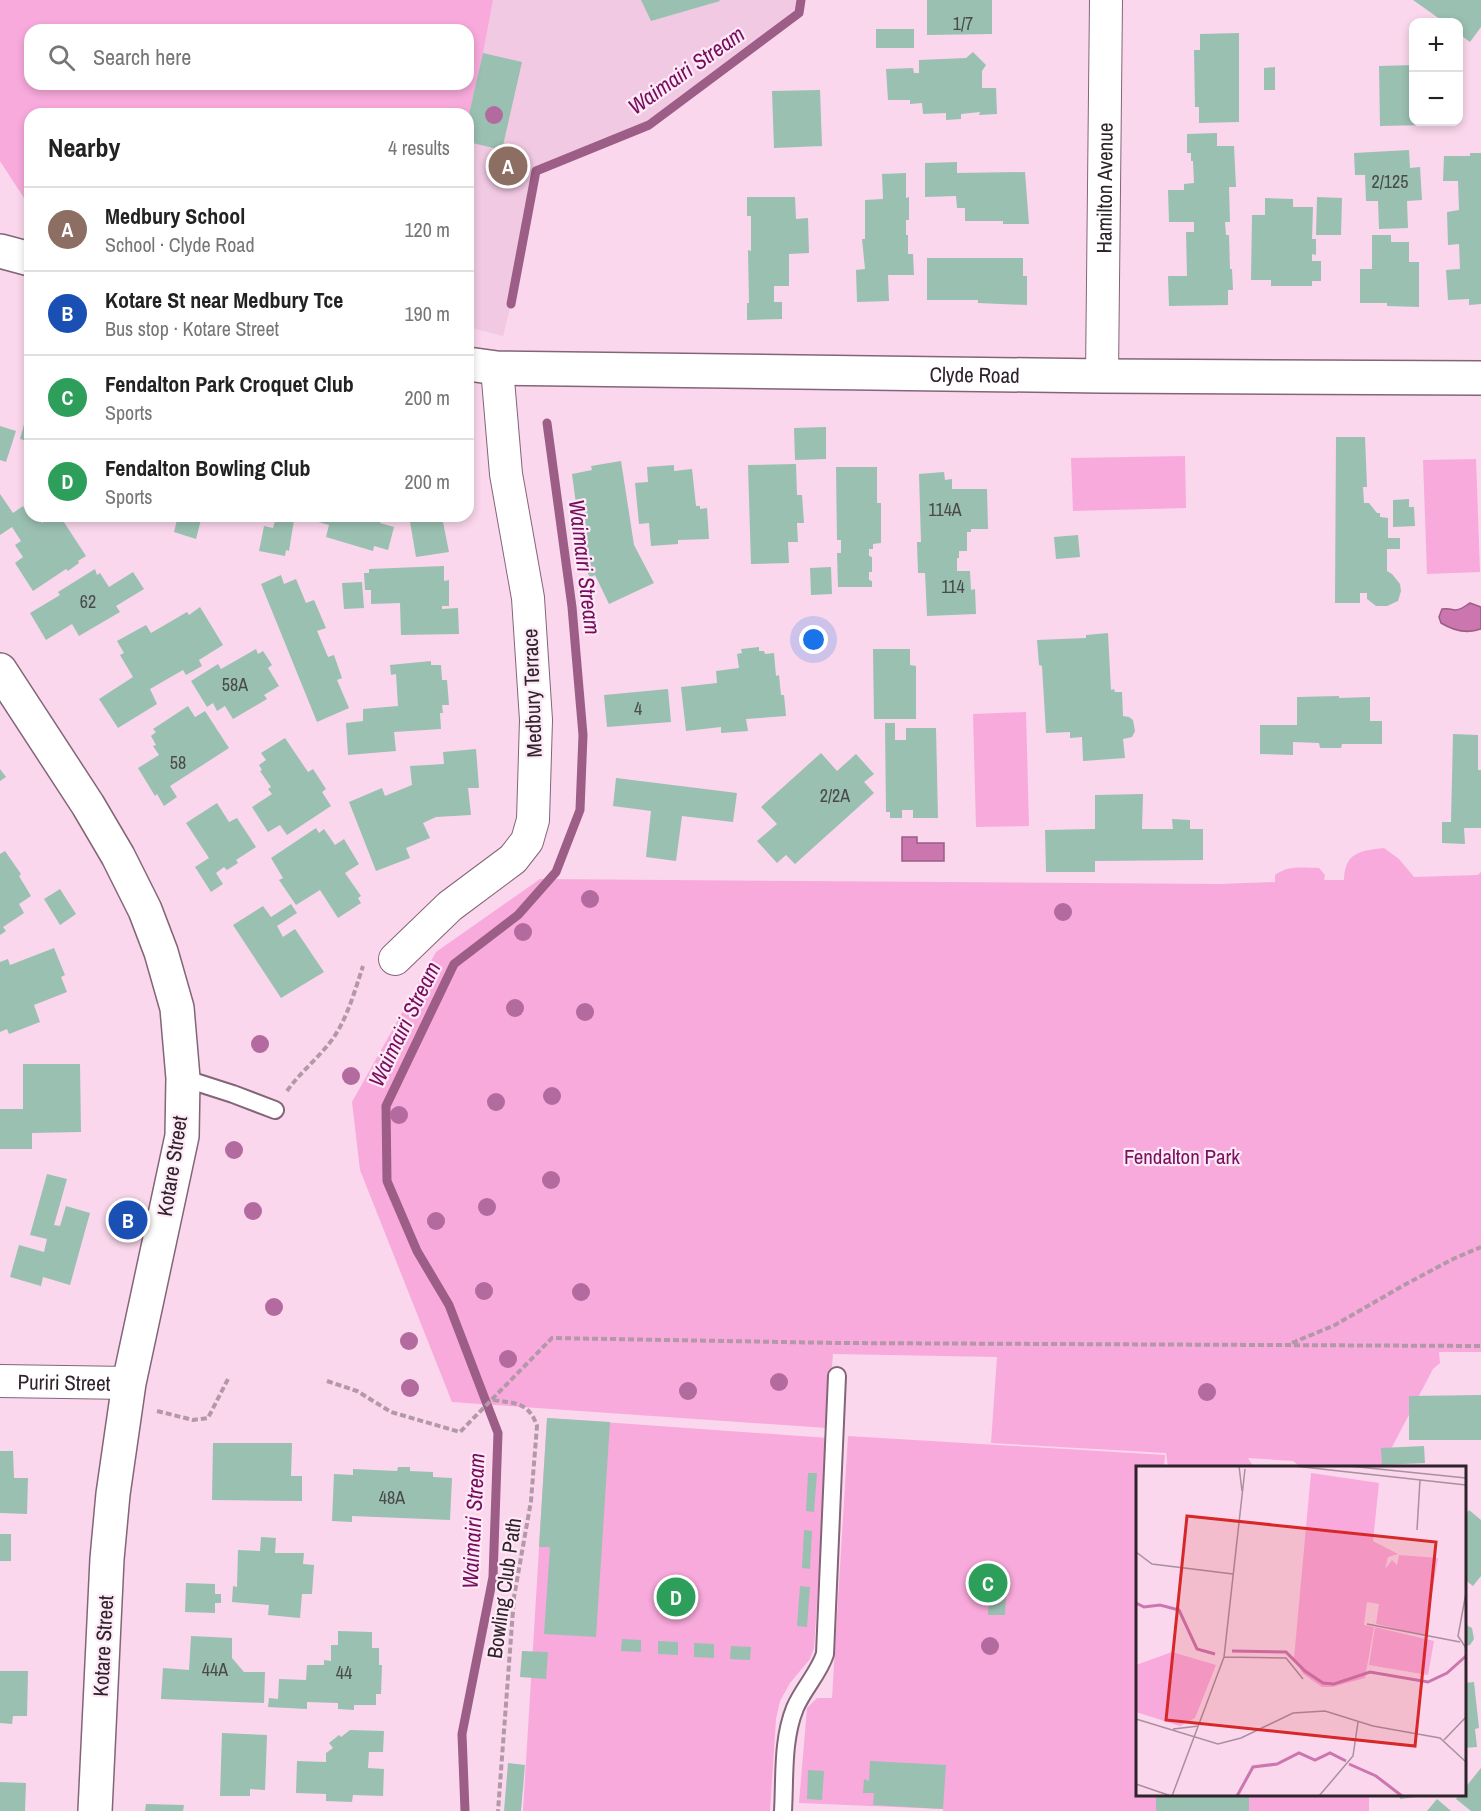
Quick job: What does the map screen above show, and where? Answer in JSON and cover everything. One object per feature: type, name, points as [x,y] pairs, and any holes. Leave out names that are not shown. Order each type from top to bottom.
[{"type":"main road","points":[[0,251],[24,257]]},
{"type":"main road","name":"Clyde Road","points":[[483,366],[1102,376],[1481,378]]},
{"type":"main road","name":"Kotare Street","points":[[0,669],[94,816],[118,856],[145,910],[161,952],[177,1008],[183,1078],[182,1136],[129,1383],[112,1494],[95,1811]]},
{"type":"street","name":"Hamilton Avenue","points":[[1102,376],[1106,0]]},
{"type":"street","name":"Medbury Terrace","points":[[381,959],[513,859],[527,841],[533,819],[536,720],[528,598],[506,474],[483,366]]},
{"type":"street","name":"Puriri Street","points":[[0,1381],[129,1383]]},
{"type":"lane","points":[[183,1078],[275,1110]]},
{"type":"lane","points":[[783,1811],[789,1726],[802,1694],[822,1664],[825,1654],[837,1376]]},
{"type":"path","points":[[290,1088],[333,1038],[381,959]]},
{"type":"path","points":[[1289,1344],[1335,1325],[1406,1284],[1481,1247]]},
{"type":"path","points":[[327,1382],[357,1391],[391,1412],[460,1432],[552,1338],[851,1343],[1481,1346]]},
{"type":"path","points":[[129,1383],[158,1412],[193,1420],[208,1418],[228,1379]]},
{"type":"path","name":"Bowling Club Path","points":[[492,1400],[520,1404],[534,1416],[537,1426],[531,1501],[514,1597],[498,1811]]},
{"type":"shaded area","points":[[0,0],[801,0],[799,13],[649,125],[536,172],[503,336],[474,329],[474,108],[24,108],[24,198],[0,161]]},
{"type":"shaded area","points":[[1470,603],[1481,607],[1481,629],[1461,631],[1441,623],[1439,617],[1442,609],[1457,610]]},
{"type":"shaded area","points":[[902,837],[917,837],[917,843],[944,843],[944,861],[902,861]]},
{"type":"green space","points":[[0,0],[493,0],[470,108],[24,108],[24,198],[0,161]]},
{"type":"green space","points":[[1185,456],[1186,508],[1073,511],[1071,458]]},
{"type":"green space","points":[[1476,459],[1480,572],[1427,574],[1423,460]]},
{"type":"green space","points":[[1026,712],[1029,826],[976,827],[973,714]]},
{"type":"green space","name":"Fendalton Park","points":[[1384,848],[1399,859],[1414,877],[1478,875],[1481,872],[1481,1352],[1439,1352],[1440,1363],[1433,1369],[1382,1466],[1300,1466],[1293,1461],[1248,1458],[1253,1466],[1168,1466],[1166,1453],[991,1443],[997,1357],[833,1354],[827,1428],[452,1402],[360,1170],[352,1102],[436,952],[540,879],[1219,884],[1275,882],[1275,875],[1291,868],[1319,868],[1325,875],[1324,880],[1344,880],[1347,864],[1351,858],[1368,850]]},
{"type":"green space","points":[[547,1418],[828,1438],[814,1648],[810,1659],[790,1683],[780,1701],[776,1719],[770,1811],[523,1811]]},
{"type":"green space","points":[[848,1436],[1165,1455],[1164,1466],[1136,1466],[1136,1796],[1369,1796],[1369,1811],[943,1811],[943,1809],[799,1803],[807,1708],[817,1698],[832,1698]]},
{"type":"building","points":[[641,0],[719,0],[720,1],[651,21]]},
{"type":"building","points":[[927,0],[992,0],[992,34],[927,35]]},
{"type":"building","points":[[1413,0],[1481,0],[1481,27],[1470,42],[1463,37],[1463,18],[1438,18]]},
{"type":"building","points":[[876,29],[914,29],[914,48],[876,48]]},
{"type":"building","points":[[1239,33],[1239,122],[1199,123],[1199,107],[1195,107],[1194,50],[1200,50],[1200,34]]},
{"type":"building","points":[[973,52],[986,65],[982,71],[982,88],[996,88],[997,114],[979,115],[980,112],[961,114],[961,119],[946,120],[946,113],[923,114],[922,103],[910,104],[910,100],[888,100],[886,69],[913,68],[914,73],[919,73],[919,60],[966,58]]},
{"type":"building","points":[[483,53],[522,62],[502,150],[474,143],[474,108],[470,108]]},
{"type":"building","points":[[1409,65],[1409,125],[1380,126],[1379,66]]},
{"type":"building","points":[[1275,67],[1275,90],[1264,90],[1264,68]]},
{"type":"building","points":[[820,90],[822,146],[774,148],[772,91]]},
{"type":"building","points":[[1217,133],[1217,146],[1234,146],[1236,187],[1229,187],[1230,222],[1225,222],[1226,235],[1229,235],[1233,290],[1228,290],[1228,305],[1169,306],[1168,276],[1187,276],[1186,232],[1194,232],[1194,222],[1169,222],[1168,190],[1184,190],[1184,184],[1194,183],[1193,161],[1191,161],[1191,153],[1187,153],[1187,134]]},
{"type":"building","points":[[1409,150],[1410,168],[1420,167],[1422,200],[1407,201],[1408,228],[1379,229],[1378,201],[1366,201],[1365,175],[1355,175],[1354,153]]},
{"type":"building","points":[[1470,153],[1481,153],[1481,304],[1469,305],[1469,299],[1448,300],[1446,270],[1460,269],[1459,244],[1448,245],[1447,212],[1459,210],[1458,181],[1443,181],[1444,156],[1470,156]]},
{"type":"building","points":[[957,162],[957,173],[1025,172],[1029,224],[965,221],[965,208],[957,208],[956,196],[925,197],[925,163]]},
{"type":"building","points":[[906,173],[909,220],[906,220],[906,235],[908,235],[908,254],[913,254],[914,275],[888,275],[889,301],[857,302],[856,270],[865,269],[862,239],[865,239],[865,200],[883,199],[882,174]]},
{"type":"building","points":[[747,197],[795,197],[796,219],[808,218],[809,253],[789,254],[789,286],[774,286],[774,302],[782,302],[782,319],[747,320],[751,216],[747,216]]},
{"type":"building","points":[[1317,197],[1342,198],[1341,235],[1316,235]]},
{"type":"building","points":[[1265,198],[1293,199],[1293,207],[1313,207],[1312,239],[1316,239],[1316,255],[1312,254],[1312,261],[1321,261],[1321,281],[1312,281],[1312,286],[1271,286],[1271,280],[1251,280],[1252,215],[1265,215]]},
{"type":"building","points":[[1372,235],[1391,235],[1391,242],[1409,242],[1409,262],[1419,262],[1419,307],[1387,306],[1387,303],[1360,303],[1360,269],[1372,269]]},
{"type":"building","points":[[927,258],[1023,258],[1023,276],[1027,276],[1027,305],[978,303],[978,300],[927,300]]},
{"type":"building","points":[[24,424],[24,440],[20,439]]},
{"type":"building","points":[[0,426],[16,431],[6,462],[0,460]]},
{"type":"building","points":[[826,427],[826,459],[795,460],[794,428]]},
{"type":"building","points":[[1336,437],[1365,437],[1367,487],[1363,487],[1364,503],[1369,503],[1377,513],[1380,513],[1380,517],[1388,518],[1388,538],[1400,538],[1400,549],[1387,549],[1387,571],[1400,584],[1401,591],[1398,601],[1387,606],[1376,606],[1367,599],[1367,593],[1360,593],[1360,603],[1335,603]]},
{"type":"building","points":[[621,461],[634,545],[654,583],[609,604],[595,575],[590,578],[584,564],[572,474],[592,470],[591,466]]},
{"type":"building","points":[[796,464],[797,495],[802,495],[804,523],[797,523],[798,542],[788,542],[789,563],[751,564],[748,465]]},
{"type":"building","points":[[674,465],[674,471],[692,469],[696,506],[700,506],[700,509],[707,508],[709,539],[678,540],[678,544],[651,546],[649,523],[639,524],[635,483],[648,482],[647,467]]},
{"type":"building","points":[[836,467],[877,467],[877,503],[881,503],[881,543],[873,544],[873,549],[869,549],[869,556],[872,557],[872,572],[869,572],[869,580],[872,581],[872,587],[838,587],[837,553],[841,553],[841,540],[837,540]]},
{"type":"building","points":[[944,472],[945,480],[952,479],[952,489],[987,489],[988,529],[971,529],[971,532],[967,532],[967,551],[959,551],[959,558],[957,558],[957,571],[970,571],[971,590],[975,589],[976,614],[927,616],[925,573],[918,573],[917,542],[921,542],[919,474]]},
{"type":"building","points":[[0,494],[13,513],[23,506],[24,522],[64,522],[86,556],[68,571],[66,569],[33,591],[15,563],[23,557],[15,545],[21,541],[12,527],[0,535]]},
{"type":"building","points":[[1409,499],[1409,507],[1414,507],[1415,526],[1393,527],[1393,500]]},
{"type":"building","points":[[176,522],[200,522],[196,539],[174,532]]},
{"type":"building","points":[[275,522],[294,522],[289,551],[286,550],[285,556],[259,551],[264,526],[273,528]]},
{"type":"building","points":[[318,522],[380,522],[394,527],[388,550],[374,546],[373,551],[326,537],[329,525]]},
{"type":"building","points":[[410,522],[443,522],[449,552],[416,557]]},
{"type":"building","points":[[1078,535],[1080,557],[1056,559],[1054,537]]},
{"type":"building","points":[[444,566],[444,581],[449,580],[449,606],[442,606],[442,609],[458,608],[459,634],[401,635],[400,603],[371,604],[371,590],[365,590],[364,573],[369,573],[369,569]]},
{"type":"building","points":[[831,567],[832,594],[811,595],[810,568]]},
{"type":"building","points":[[95,569],[97,575],[100,573],[109,587],[133,572],[144,589],[116,606],[120,612],[79,636],[72,624],[46,640],[30,613],[60,595],[58,592]]},
{"type":"building","points":[[281,575],[284,584],[296,579],[306,603],[314,600],[326,628],[317,631],[328,657],[334,655],[342,678],[337,680],[349,708],[317,722],[261,584]]},
{"type":"building","points":[[362,582],[364,608],[344,609],[342,583]]},
{"type":"building","points":[[200,607],[223,645],[199,660],[202,666],[186,675],[183,670],[150,689],[157,704],[118,728],[99,699],[133,677],[120,655],[124,653],[117,641],[146,625],[151,633],[187,612],[189,615]]},
{"type":"building","points":[[1108,633],[1111,690],[1122,692],[1123,716],[1133,720],[1135,731],[1132,737],[1123,739],[1125,758],[1083,761],[1082,737],[1070,738],[1070,732],[1046,733],[1042,666],[1039,665],[1037,640],[1086,638],[1086,635]]},
{"type":"building","points":[[759,647],[759,651],[764,651],[765,654],[774,653],[776,676],[779,675],[786,716],[746,719],[748,731],[721,733],[721,727],[686,731],[681,687],[717,683],[716,671],[739,668],[737,654],[742,653],[741,649]]},
{"type":"building","points":[[256,649],[258,654],[263,651],[272,665],[268,668],[279,686],[264,695],[267,699],[233,719],[225,706],[217,711],[213,703],[207,707],[191,681],[218,664],[221,669]]},
{"type":"building","points":[[873,649],[910,649],[910,665],[916,666],[916,719],[874,719]]},
{"type":"building","points":[[431,661],[431,665],[441,665],[442,680],[447,680],[449,705],[442,705],[441,729],[394,732],[396,751],[348,755],[346,723],[363,721],[363,709],[398,706],[396,674],[391,675],[390,665]]},
{"type":"building","points":[[668,689],[671,722],[607,727],[604,695]]},
{"type":"building","points":[[1339,696],[1339,698],[1370,697],[1370,721],[1382,721],[1382,744],[1342,744],[1341,748],[1320,748],[1319,743],[1293,742],[1293,755],[1260,754],[1260,725],[1297,725],[1297,697]]},
{"type":"building","points":[[188,706],[195,717],[205,711],[229,748],[170,786],[177,797],[164,806],[138,768],[159,755],[153,746],[156,745],[151,736],[156,732],[153,729]]},
{"type":"building","points":[[885,723],[895,723],[895,740],[906,740],[906,728],[936,728],[938,818],[913,818],[913,810],[902,810],[902,818],[890,818],[890,812],[886,812]]},
{"type":"building","points":[[1453,734],[1478,735],[1478,770],[1481,770],[1481,828],[1464,828],[1465,844],[1442,843],[1442,822],[1451,822]]},
{"type":"building","points":[[285,738],[308,772],[313,769],[326,789],[322,792],[331,806],[287,835],[280,825],[268,832],[252,807],[272,794],[268,789],[271,787],[260,771],[262,770],[259,765],[266,760],[261,753]]},
{"type":"building","points":[[476,749],[479,788],[468,788],[471,815],[436,817],[423,823],[430,838],[406,848],[410,858],[376,871],[349,802],[382,788],[385,796],[412,785],[410,766],[444,764],[443,752]]},
{"type":"building","points":[[821,753],[837,771],[856,754],[874,774],[864,782],[874,793],[795,864],[786,855],[777,863],[757,841],[777,824],[761,807]]},
{"type":"building","points":[[0,769],[6,777],[0,781]]},
{"type":"building","points":[[616,778],[737,793],[733,822],[682,816],[676,861],[646,857],[651,811],[613,806]]},
{"type":"building","points":[[1143,794],[1142,829],[1173,829],[1172,819],[1190,820],[1190,829],[1203,829],[1203,860],[1095,861],[1095,872],[1046,872],[1045,830],[1095,829],[1095,795]]},
{"type":"building","points":[[217,803],[229,822],[237,818],[256,847],[236,860],[238,863],[227,870],[224,867],[216,873],[223,884],[211,892],[195,867],[209,858],[186,823]]},
{"type":"building","points":[[316,828],[319,833],[324,829],[335,845],[344,839],[359,864],[345,873],[361,896],[358,898],[361,903],[338,918],[320,890],[296,905],[279,880],[283,878],[271,858]]},
{"type":"building","points":[[5,851],[21,874],[19,876],[31,896],[19,904],[24,913],[3,927],[6,931],[0,935],[0,854]]},
{"type":"building","points":[[60,889],[76,914],[60,925],[44,899]]},
{"type":"building","points":[[291,904],[297,913],[277,926],[283,937],[295,929],[324,972],[281,998],[233,925],[263,906],[271,917]]},
{"type":"building","points":[[54,948],[65,975],[61,977],[67,992],[34,1005],[40,1022],[9,1034],[7,1029],[0,1032],[0,962],[8,959],[10,965]]},
{"type":"building","points":[[23,1064],[80,1064],[81,1132],[32,1133],[32,1149],[0,1149],[0,1109],[23,1109]]},
{"type":"building","points":[[47,1174],[67,1179],[54,1225],[60,1226],[66,1206],[90,1213],[70,1285],[43,1277],[41,1286],[10,1277],[19,1245],[44,1252],[47,1239],[30,1235]]},
{"type":"building","points":[[1481,1395],[1481,1440],[1409,1440],[1409,1396]]},
{"type":"building","points":[[547,1418],[610,1422],[596,1637],[544,1634],[550,1547],[539,1547]]},
{"type":"building","points":[[213,1443],[292,1443],[291,1476],[302,1476],[302,1501],[212,1500]]},
{"type":"building","points":[[1424,1446],[1425,1463],[1382,1465],[1381,1448]]},
{"type":"building","points":[[0,1451],[13,1451],[14,1478],[28,1478],[27,1514],[0,1513]]},
{"type":"building","points":[[398,1467],[410,1467],[410,1471],[433,1472],[433,1477],[452,1478],[450,1520],[352,1516],[352,1522],[332,1521],[334,1474],[353,1475],[353,1469],[397,1471]]},
{"type":"building","points":[[808,1473],[817,1473],[814,1512],[806,1511]]},
{"type":"building","points":[[1469,1510],[1481,1520],[1481,1576],[1473,1586],[1466,1581],[1467,1513]]},
{"type":"building","points":[[804,1530],[812,1531],[810,1569],[802,1568]]},
{"type":"building","points":[[0,1534],[11,1534],[11,1561],[0,1561]]},
{"type":"building","points":[[261,1537],[276,1538],[275,1553],[304,1553],[303,1564],[314,1565],[312,1594],[302,1594],[300,1618],[268,1615],[269,1605],[232,1602],[233,1586],[237,1587],[238,1550],[260,1551]]},
{"type":"building","points":[[186,1583],[215,1584],[215,1594],[221,1594],[221,1603],[215,1603],[215,1613],[185,1612]]},
{"type":"building","points":[[800,1586],[810,1587],[807,1627],[797,1626]]},
{"type":"building","points":[[989,1597],[1006,1597],[1005,1615],[988,1615]]},
{"type":"building","points":[[1466,1625],[1472,1628],[1474,1639],[1470,1645],[1466,1646]]},
{"type":"building","points":[[338,1631],[372,1632],[372,1648],[379,1648],[379,1665],[382,1665],[381,1694],[376,1694],[376,1705],[354,1705],[354,1710],[338,1709],[338,1703],[307,1702],[307,1709],[268,1707],[269,1698],[278,1699],[279,1679],[306,1680],[307,1665],[324,1665],[324,1660],[331,1661],[331,1645],[338,1645]]},
{"type":"building","points":[[191,1636],[232,1638],[232,1658],[244,1672],[265,1672],[264,1703],[161,1699],[163,1668],[189,1670]]},
{"type":"building","points":[[622,1639],[641,1640],[641,1652],[621,1651]]},
{"type":"building","points":[[658,1641],[678,1642],[678,1655],[658,1654]]},
{"type":"building","points":[[694,1643],[714,1644],[714,1658],[694,1657]]},
{"type":"building","points":[[731,1646],[751,1647],[750,1660],[730,1659]]},
{"type":"building","points":[[522,1651],[548,1652],[546,1679],[520,1677]]},
{"type":"building","points":[[0,1671],[28,1671],[27,1716],[13,1716],[12,1724],[0,1723]]},
{"type":"building","points":[[1474,1682],[1479,1728],[1475,1729],[1477,1747],[1466,1748],[1466,1683]]},
{"type":"building","points":[[350,1730],[384,1731],[383,1752],[369,1752],[368,1768],[384,1769],[383,1796],[353,1795],[352,1802],[326,1801],[326,1794],[296,1793],[297,1761],[326,1762],[326,1753],[333,1748],[329,1743]]},
{"type":"building","points":[[222,1733],[267,1735],[265,1790],[250,1789],[250,1796],[220,1796]]},
{"type":"building","points":[[870,1761],[946,1765],[943,1809],[873,1805],[874,1793],[863,1793],[864,1779],[869,1781]]},
{"type":"building","points":[[508,1763],[525,1765],[521,1811],[504,1811]]},
{"type":"building","points":[[1481,1768],[1481,1811],[1471,1811],[1456,1799],[1458,1796],[1466,1796],[1466,1787]]},
{"type":"building","points":[[808,1770],[824,1771],[822,1800],[807,1799]]},
{"type":"building","points":[[0,1782],[26,1783],[25,1811],[0,1811]]},
{"type":"building","points":[[1156,1796],[1249,1796],[1249,1811],[1156,1811]]},
{"type":"building","points":[[1399,1796],[1424,1796],[1400,1799]]},
{"type":"building","points":[[1437,1799],[1451,1811],[1427,1811]]},
{"type":"building","points":[[146,1804],[184,1805],[183,1811],[145,1811]]},
{"type":"waterway","name":"Waimairi Stream","points":[[511,304],[536,171],[649,125],[799,13],[801,0]]},
{"type":"waterway","name":"Waimairi Stream","points":[[465,1811],[462,1734],[493,1577],[498,1433],[449,1305],[417,1251],[387,1181],[386,1106],[454,964],[518,915],[556,872],[580,810],[583,735],[572,607],[547,423]]},
{"type":"place","name":"Medbury School","points":[[508,166]]},
{"type":"place","name":"Kotare St near Medbury Tce","points":[[128,1220]]},
{"type":"place","name":"Fendalton Park Croquet Club","points":[[988,1583]]},
{"type":"place","name":"Fendalton Bowling Club","points":[[676,1597]]}]
